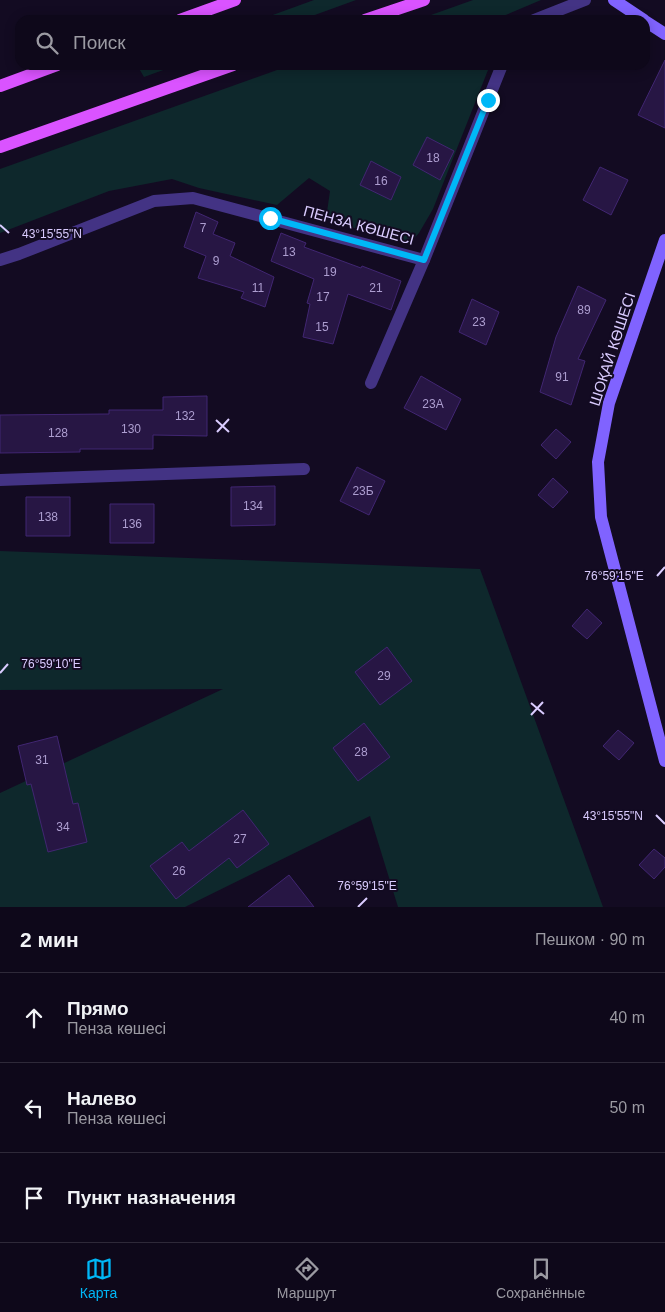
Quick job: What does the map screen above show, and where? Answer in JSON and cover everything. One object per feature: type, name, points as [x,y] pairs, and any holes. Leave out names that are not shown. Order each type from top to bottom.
[{"type":"main road","points":[[194,15],[235,0]]},
{"type":"main road","points":[[380,15],[424,0]]},
{"type":"main road","points":[[0,86],[43,70]]},
{"type":"main road","points":[[0,147],[220,70]]},
{"type":"street","points":[[547,15],[586,0]]},
{"type":"street","points":[[614,0],[636,15]]},
{"type":"street","points":[[650,24],[665,34]]},
{"type":"street","name":"ПЕНЗА КӨШЕСІ","points":[[371,383],[424,260],[500,70]]},
{"type":"street","name":"ПЕНЗА КӨШЕСІ","points":[[0,260],[154,201],[193,198],[424,260]]},
{"type":"street","name":"ШОҚАЙ КӨШЕСІ","points":[[665,240],[609,403],[598,462],[601,517],[665,761]]},
{"type":"street","points":[[0,480],[304,469]]},
{"type":"green space","points":[[314,0],[356,0],[315,15],[273,15]]},
{"type":"green space","points":[[473,0],[541,0],[506,15],[431,15]]},
{"type":"green space","points":[[140,70],[163,70],[144,77]]},
{"type":"green space","points":[[277,70],[488,70],[433,209],[412,241],[379,236],[326,219],[330,191],[309,178],[277,205],[199,188],[172,179],[109,191],[0,233],[0,169]]},
{"type":"green space","points":[[0,551],[480,569],[603,907],[398,907],[370,816],[185,907],[0,907],[0,793],[223,689],[0,690]]},
{"type":"building","points":[[665,60],[665,128],[638,115]]},
{"type":"building","points":[[427,137],[454,151],[440,180],[413,165]]},
{"type":"building","points":[[371,161],[401,177],[391,200],[360,185]]},
{"type":"building","points":[[600,167],[628,180],[611,215],[583,200]]},
{"type":"building","points":[[196,212],[218,222],[213,234],[235,243],[230,256],[274,277],[265,307],[241,298],[244,292],[198,278],[206,256],[184,247]]},
{"type":"building","points":[[281,233],[306,243],[304,247],[401,281],[391,310],[348,294],[333,344],[303,337],[310,304],[307,303],[314,279],[271,261]]},
{"type":"building","points":[[578,286],[606,300],[578,359],[585,361],[571,405],[540,392],[556,337]]},
{"type":"building","points":[[472,299],[499,312],[486,345],[459,332]]},
{"type":"building","points":[[421,376],[461,399],[446,430],[404,408]]},
{"type":"building","points":[[207,396],[207,436],[153,435],[153,449],[80,449],[80,452],[0,453],[0,415],[109,414],[109,410],[163,410],[163,397]]},
{"type":"building","points":[[556,429],[571,442],[556,459],[541,445]]},
{"type":"building","points":[[357,467],[385,481],[369,515],[340,501]]},
{"type":"building","points":[[553,478],[568,492],[553,508],[538,495]]},
{"type":"building","points":[[275,486],[275,525],[231,526],[231,487]]},
{"type":"building","points":[[26,497],[70,497],[70,536],[26,536]]},
{"type":"building","points":[[110,504],[154,504],[154,543],[110,543]]},
{"type":"building","points":[[587,609],[602,623],[587,639],[572,626]]},
{"type":"building","points":[[387,647],[412,681],[380,705],[355,672]]},
{"type":"building","points":[[364,723],[390,757],[358,781],[333,748]]},
{"type":"building","points":[[618,730],[634,743],[619,760],[603,746]]},
{"type":"building","points":[[57,736],[73,804],[78,803],[87,842],[48,852],[31,784],[27,785],[18,746]]},
{"type":"building","points":[[243,810],[269,844],[237,868],[229,858],[176,899],[150,866],[182,842],[189,851]]},
{"type":"building","points":[[654,849],[665,858],[665,867],[654,879],[639,865]]},
{"type":"building","points":[[289,875],[314,907],[248,907]]},
{"type":"route","points":[[270,218],[424,260],[488,100]]}]
